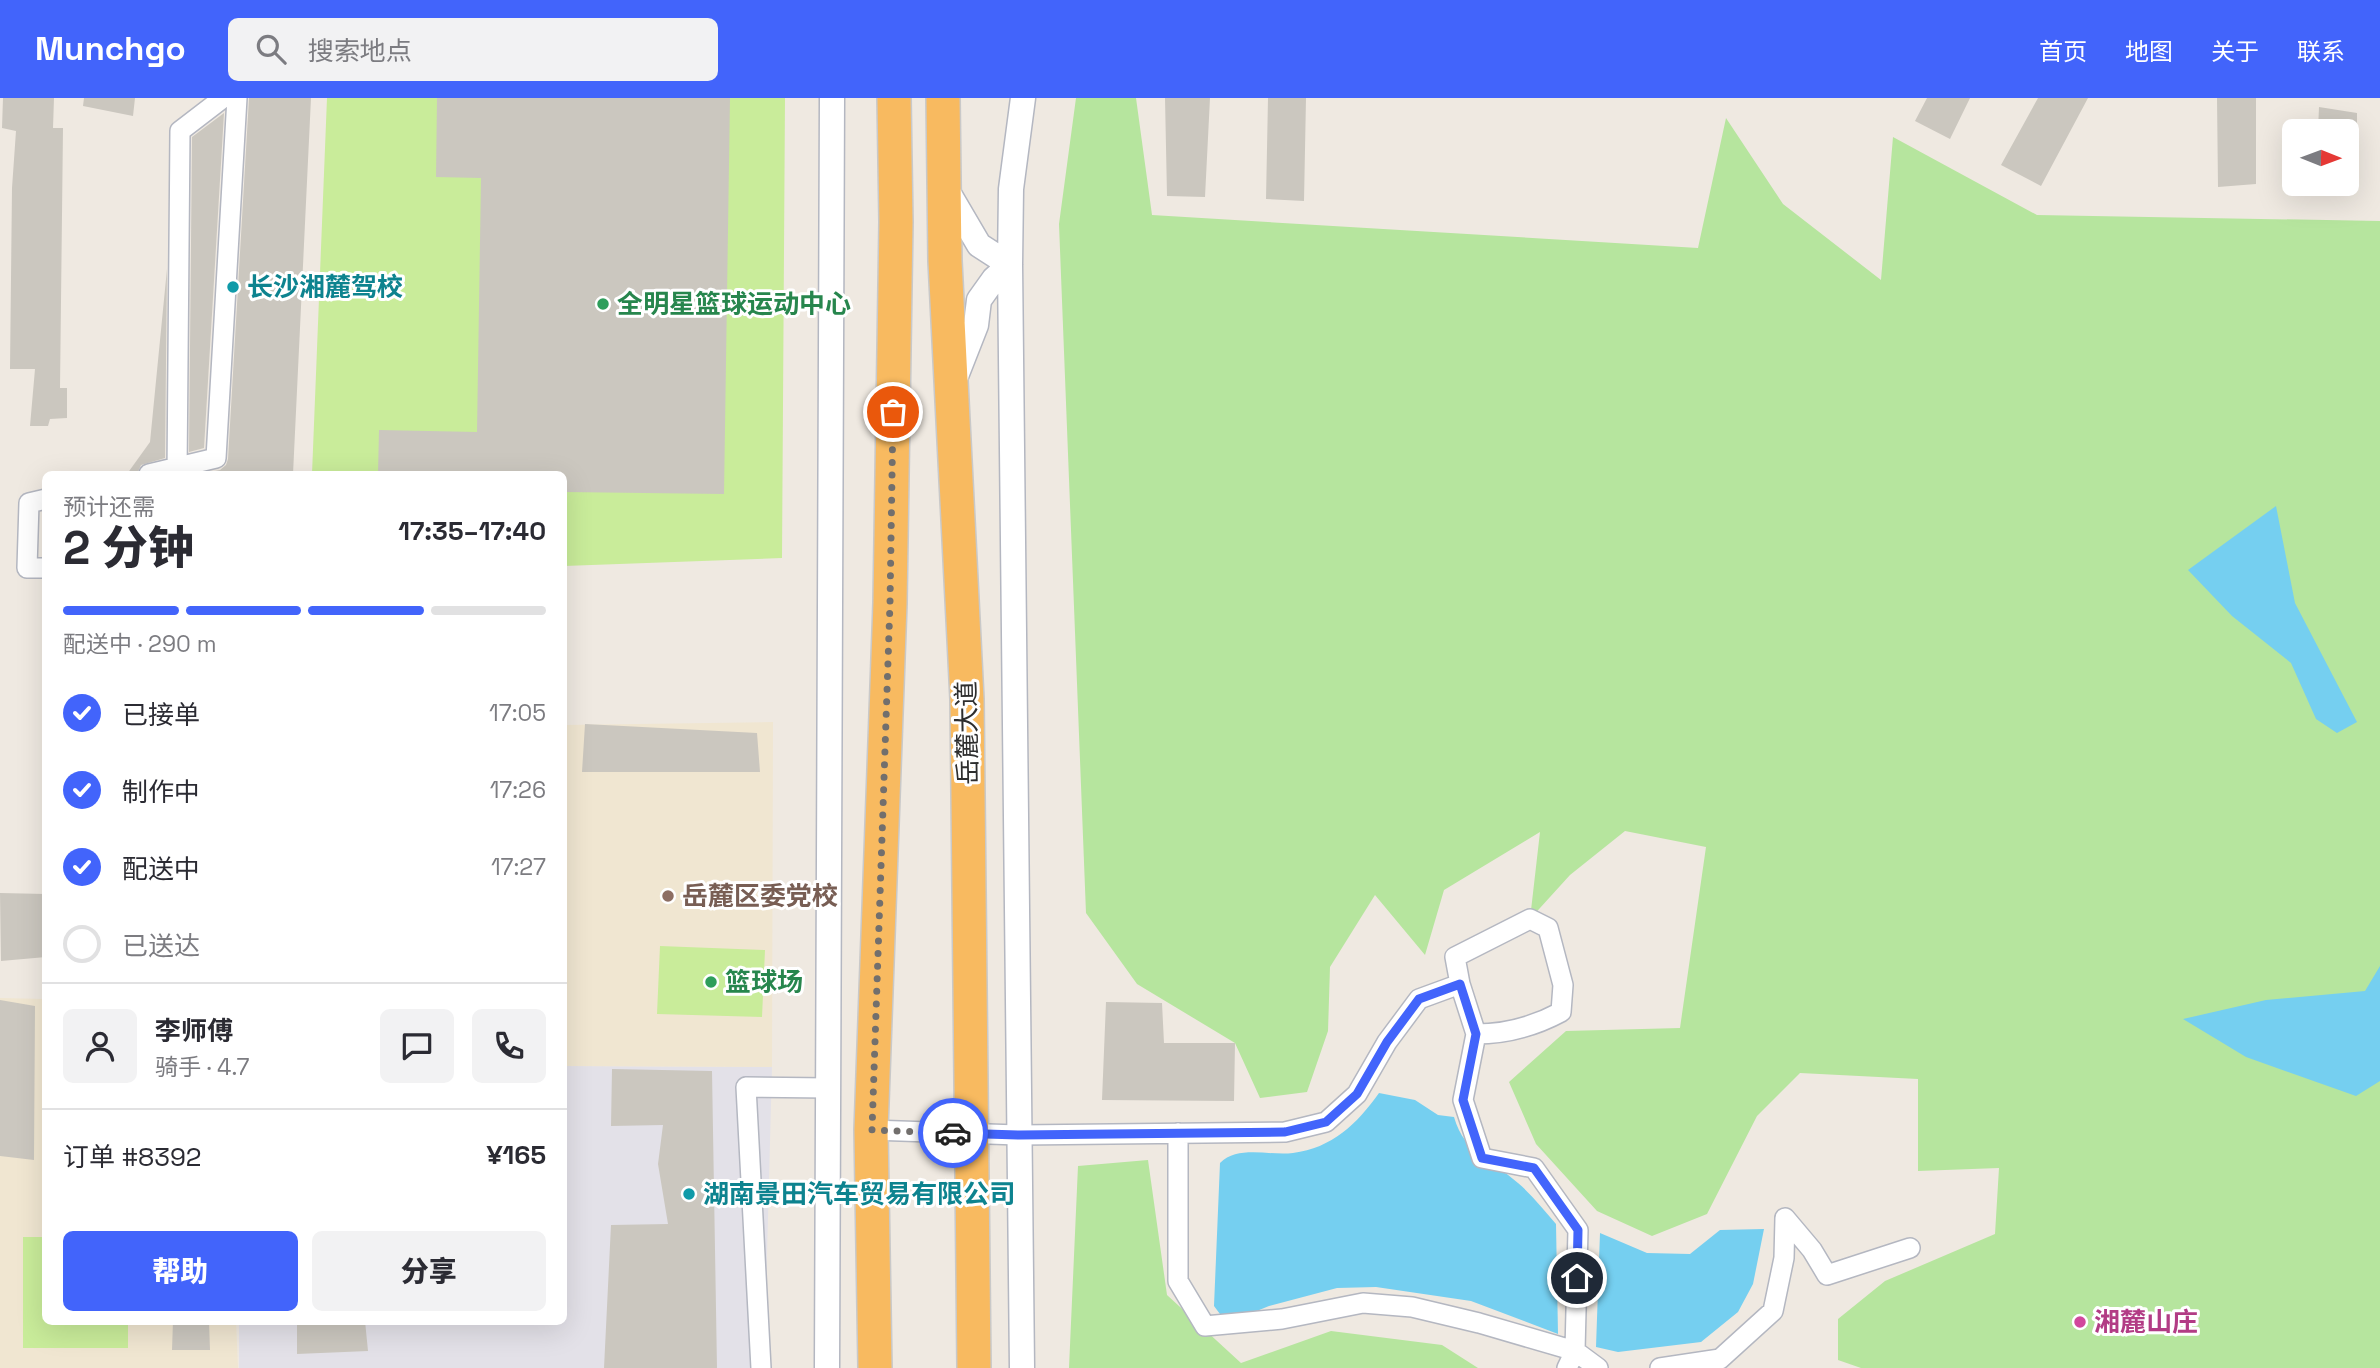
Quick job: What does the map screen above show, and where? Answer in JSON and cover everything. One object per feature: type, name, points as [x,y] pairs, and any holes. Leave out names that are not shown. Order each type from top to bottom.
[{"type":"highway","points":[[875,1368],[872,1130],[890,603],[896,222],[894,98]]},
{"type":"highway","name":"岳麓大道","points":[[943,98],[942,183],[950,391],[967,699],[974,1368]]},
{"type":"street","points":[[223,98],[180,131],[177,471],[216,458],[237,98]]},
{"type":"street","points":[[827,1368],[832,98]]},
{"type":"street","points":[[1022,1368],[1010,265],[1011,189],[1023,98]]},
{"type":"street","points":[[942,183],[979,245],[1010,265]]},
{"type":"street","points":[[950,391],[976,325],[979,300],[994,279],[1010,265]]},
{"type":"street","points":[[42,500],[29,503],[27,568],[42,568]]},
{"type":"street","points":[[1476,1034],[1501,1034],[1539,1024],[1561,1012],[1563,985],[1548,929],[1530,919],[1455,957],[1460,984],[1476,1034],[1463,1100],[1482,1158],[1534,1168],[1578,1230],[1571,1359]]},
{"type":"street","points":[[872,1130],[1020,1135],[1285,1132],[1326,1122],[1357,1094],[1387,1042],[1419,999],[1460,984]]},
{"type":"street","points":[[761,1368],[746,1087],[828,1088]]},
{"type":"street","points":[[1178,1133],[1178,1281],[1205,1326],[1282,1319],[1363,1303],[1412,1307],[1479,1323],[1598,1368]]},
{"type":"street","points":[[1660,1368],[1720,1359],[1773,1311],[1784,1258],[1785,1218],[1812,1250],[1827,1275],[1910,1248]]},
{"type":"shaded area","name":"岳麓区委党校","points":[[773,722],[772,1067],[567,1066],[567,725]]},
{"type":"shaded area","points":[[0,998],[42,999],[42,1325],[236,1325],[238,1368],[0,1368]]},
{"type":"shaded area","points":[[567,1066],[772,1067],[764,1368],[239,1368],[239,1325],[567,1325]]},
{"type":"green space","points":[[327,98],[785,98],[782,558],[567,566],[567,471],[312,471]]},
{"type":"green space","points":[[1076,98],[1136,98],[1152,215],[1698,248],[1726,118],[1783,204],[1881,280],[1893,137],[2037,215],[2380,221],[2380,1368],[1861,1368],[1838,1360],[1838,1319],[1885,1281],[1995,1234],[1999,1168],[1918,1171],[1918,1079],[1800,1073],[1757,1116],[1707,1214],[1652,1236],[1597,1211],[1536,1144],[1509,1082],[1566,1031],[1680,1028],[1706,847],[1625,831],[1570,875],[1530,919],[1540,832],[1444,890],[1425,955],[1375,895],[1330,967],[1328,1031],[1307,1092],[1260,1098],[1235,1043],[1137,984],[1086,913],[1059,224]]},
{"type":"green space","name":"篮球场","points":[[660,946],[765,950],[762,1017],[657,1014]]},
{"type":"green space","points":[[1148,1160],[1167,1295],[1241,1363],[1331,1331],[1442,1345],[1478,1368],[1069,1368],[1078,1166]]},
{"type":"green space","points":[[23,1237],[42,1237],[42,1325],[128,1325],[128,1348],[23,1348]]},
{"type":"water","points":[[2276,506],[2295,603],[2357,722],[2337,733],[2316,719],[2291,663],[2232,616],[2188,570]]},
{"type":"water","points":[[2380,966],[2380,1081],[2356,1096],[2246,1057],[2183,1019],[2266,1000],[2365,991]]},
{"type":"water","points":[[1379,1093],[1415,1100],[1438,1115],[1454,1117],[1472,1149],[1523,1188],[1556,1224],[1558,1334],[1471,1301],[1376,1287],[1337,1288],[1269,1306],[1230,1322],[1223,1318],[1214,1306],[1220,1163],[1236,1154],[1284,1154],[1320,1146],[1342,1133],[1362,1115]]},
{"type":"water","points":[[1764,1229],[1753,1284],[1738,1312],[1701,1342],[1618,1352],[1596,1347],[1600,1233],[1647,1253],[1690,1254],[1720,1230]]},
{"type":"building","points":[[3,98],[54,98],[53,128],[63,128],[60,388],[67,388],[67,418],[50,419],[48,426],[30,426],[35,369],[10,369],[12,188],[16,131],[2,128]]},
{"type":"building","points":[[84,98],[135,98],[133,116],[83,106]]},
{"type":"building","points":[[249,98],[311,98],[293,471],[215,471],[226,465]]},
{"type":"building","name":"全明星篮球运动中心","points":[[437,98],[730,98],[724,494],[567,492],[567,471],[378,471],[379,430],[477,432],[481,178],[436,177]]},
{"type":"building","points":[[1165,98],[1210,98],[1205,197],[1167,196]]},
{"type":"building","points":[[1268,98],[1306,98],[1304,201],[1266,199]]},
{"type":"building","points":[[1927,98],[1970,98],[1950,139],[1915,121]]},
{"type":"building","points":[[2038,98],[2088,98],[2041,186],[2001,165]]},
{"type":"building","points":[[2217,98],[2256,98],[2256,184],[2218,187]]},
{"type":"building","points":[[2319,107],[2357,113],[2357,119],[2318,119]]},
{"type":"building","points":[[224,113],[204,448],[189,452],[192,137]]},
{"type":"building","points":[[167,269],[165,458],[141,465],[138,471],[129,471],[150,442]]},
{"type":"building","points":[[585,724],[757,733],[760,772],[582,772]]},
{"type":"building","points":[[0,893],[42,894],[42,957],[1,961]]},
{"type":"building","points":[[0,1000],[35,1006],[34,1160],[0,1156]]},
{"type":"building","points":[[1106,1002],[1162,1003],[1164,1043],[1235,1043],[1234,1101],[1102,1100]]},
{"type":"building","name":"湖南景田汽车贸易有限公司","points":[[612,1069],[712,1071],[717,1368],[604,1368],[611,1225],[668,1224],[658,1164],[663,1125],[611,1126]]},
{"type":"building","points":[[173,1325],[209,1325],[210,1350],[172,1350]]},
{"type":"building","points":[[297,1325],[365,1325],[368,1351],[297,1354]]},
{"type":"way so far","points":[[893,412],[890,603],[872,1130],[953,1133]]},
{"type":"place","name":"长沙湘麓驾校","points":[[233,287]]},
{"type":"place","name":"全明星篮球运动中心","points":[[603,304]]},
{"type":"place","name":"岳麓区委党校","points":[[668,896]]},
{"type":"place","name":"篮球场","points":[[711,982]]},
{"type":"place","name":"湖南景田汽车贸易有限公司","points":[[689,1194]]},
{"type":"place","name":"湘麓山庄","points":[[2080,1322]]},
{"type":"route","points":[[953,1133],[1020,1135],[1285,1132],[1326,1122],[1357,1094],[1387,1042],[1419,999],[1460,984],[1476,1034],[1463,1100],[1482,1158],[1534,1168],[1578,1230],[1577,1278]]}]
